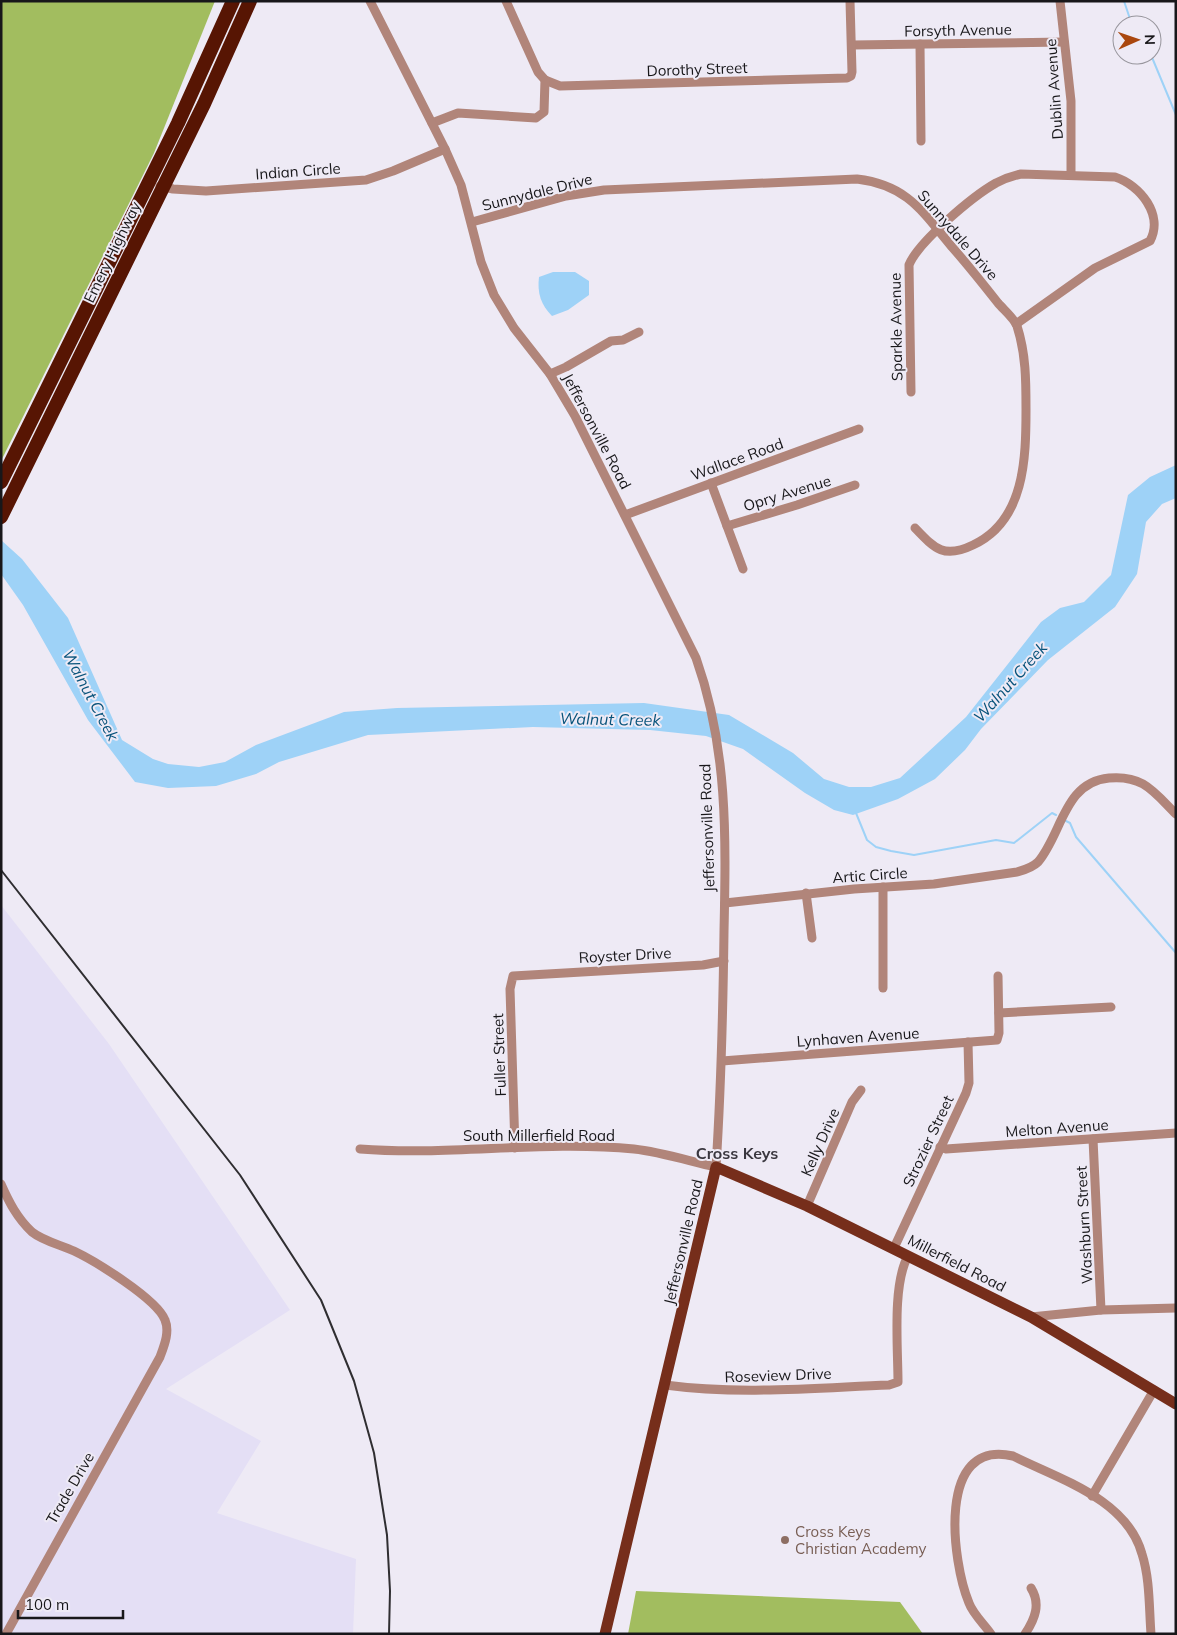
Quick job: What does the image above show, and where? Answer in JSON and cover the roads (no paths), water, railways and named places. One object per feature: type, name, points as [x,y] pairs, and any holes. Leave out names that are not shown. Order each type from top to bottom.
[{"type":"highway","name":"Emery Highway","points":[[1,482],[190,98],[233,1]]},
{"type":"highway","name":"Emery Highway","points":[[1,517],[204,104],[250,1]]},
{"type":"main road","name":"Millerfield Road","points":[[716,1167],[807,1206],[1031,1317],[1176,1404]]},
{"type":"main road","name":"Jeffersonville Road","points":[[605,1634],[716,1167]]},
{"type":"street","name":"Jeffersonville Road","points":[[370,1],[445,149],[461,185],[472,222],[480,262],[494,295],[514,328],[550,374],[575,416],[682,625],[705,686],[718,743],[723,783],[724,961],[722,1061],[716,1167]]},
{"type":"street","points":[[432,123],[458,113],[536,118],[544,112],[545,80],[538,72],[506,1]]},
{"type":"street","points":[[850,1],[852,45]]},
{"type":"street","name":"Dublin Avenue","points":[[1060,1],[1071,101],[1071,174]]},
{"type":"street","name":"Forsyth Avenue","points":[[852,45],[1064,42]]},
{"type":"street","points":[[920,44],[921,141]]},
{"type":"street","name":"Dorothy Street","points":[[545,80],[560,86],[851,76],[852,45]]},
{"type":"street","name":"Indian Circle","points":[[147,184],[173,189],[206,191],[366,180],[445,149]]},
{"type":"street","name":"Sparkle Avenue","points":[[911,392],[909,265],[919,248],[938,230],[982,192],[1007,178],[1021,174],[1062,176],[1071,174],[1116,177],[1128,181],[1138,189],[1149,205],[1152,214],[1153,236],[1150,241],[1095,268],[1016,324]]},
{"type":"street","name":"Sunnydale Drive","points":[[472,222],[566,196],[595,191],[857,180],[879,183],[901,191],[938,230],[1016,324],[1026,367],[1026,455],[1024,476],[1007,514],[991,534],[977,544],[951,552],[933,547],[915,528]]},
{"type":"street","points":[[550,374],[612,341],[624,340],[639,332]]},
{"type":"street","name":"Wallace Road","points":[[625,515],[859,429]]},
{"type":"street","points":[[711,483],[743,569]]},
{"type":"street","name":"Opry Avenue","points":[[728,526],[797,506],[855,485]]},
{"type":"street","name":"Artic Circle","points":[[725,903],[806,893],[934,884],[1017,872],[1030,868],[1038,862],[1078,793],[1098,779],[1124,776],[1138,779],[1152,789],[1176,814]]},
{"type":"street","points":[[883,988],[884,887]]},
{"type":"street","points":[[806,893],[812,938]]},
{"type":"street","name":"Royster Drive","points":[[527,974],[702,965],[724,961]]},
{"type":"street","name":"Fuller Street","points":[[515,1148],[510,989],[513,976],[527,974]]},
{"type":"street","points":[[998,976],[1000,1013],[1111,1007]]},
{"type":"street","name":"Lynhaven Avenue","points":[[722,1061],[997,1040],[1000,1013]]},
{"type":"street","name":"Strozier Street","points":[[894,1248],[962,1103],[969,1084],[968,1042]]},
{"type":"street","name":"Kelly Drive","points":[[807,1206],[852,1102],[861,1090]]},
{"type":"street","name":"Melton Avenue","points":[[940,1147],[946,1149],[1176,1133]]},
{"type":"street","name":"Washburn Street","points":[[1093,1139],[1101,1310]]},
{"type":"street","name":"South Millerfield Road","points":[[360,1149],[487,1151],[515,1148],[636,1150],[716,1167]]},
{"type":"street","name":"Trade Drive","points":[[1,1184],[14,1212],[34,1233],[109,1270],[159,1311],[165,1320],[167,1330],[160,1358],[6,1634]]},
{"type":"street","name":"Roseview Drive","points":[[665,1385],[718,1391],[892,1384],[898,1382],[898,1304],[901,1276],[908,1256]]},
{"type":"street","points":[[1031,1317],[1101,1310],[1176,1308]]},
{"type":"street","points":[[1092,1496],[1154,1390]]},
{"type":"street","points":[[991,1634],[969,1605],[961,1580],[955,1540],[957,1497],[959,1484],[965,1473],[980,1460],[994,1455],[1007,1454],[1092,1496],[1122,1519],[1134,1534],[1142,1553],[1146,1570],[1151,1634]]},
{"type":"street","points":[[1025,1634],[1036,1613],[1037,1603],[1031,1588]]},
{"type":"water","points":[[553,272],[575,272],[589,281],[589,295],[568,310],[552,316],[545,308],[539,293],[539,277]]},
{"type":"water","name":"Walnut Creek","points":[[1176,465],[1176,498],[1162,504],[1146,522],[1137,574],[1115,607],[1048,660],[981,729],[965,750],[935,779],[898,799],[853,815],[834,810],[805,793],[743,749],[706,736],[650,730],[533,727],[368,735],[279,762],[256,774],[216,786],[168,788],[135,782],[88,720],[23,605],[1,574],[1,540],[22,559],[68,618],[122,740],[153,759],[168,764],[199,767],[225,762],[256,745],[344,712],[397,708],[644,703],[729,715],[793,753],[824,779],[849,787],[871,787],[900,778],[966,717],[1041,622],[1060,608],[1084,602],[1111,575],[1128,495],[1150,477]]},
{"type":"waterway","points":[[1124,1],[1129,15]]},
{"type":"waterway","points":[[1155,65],[1176,115]]},
{"type":"waterway","points":[[856,813],[867,840],[876,847],[914,855],[996,840],[1014,843],[1052,813],[1056,815]]},
{"type":"waterway","points":[[1066,821],[1070,823],[1076,837],[1176,953]]},
{"type":"railway","points":[[1,870],[240,1175],[321,1300],[354,1381],[374,1453],[387,1535],[390,1591],[389,1634]]},
{"type":"place","name":"Cross Keys Christian Academy","points":[[785,1540]]},
{"type":"district","name":"Cross Keys","points":[[737,1153]]}]
